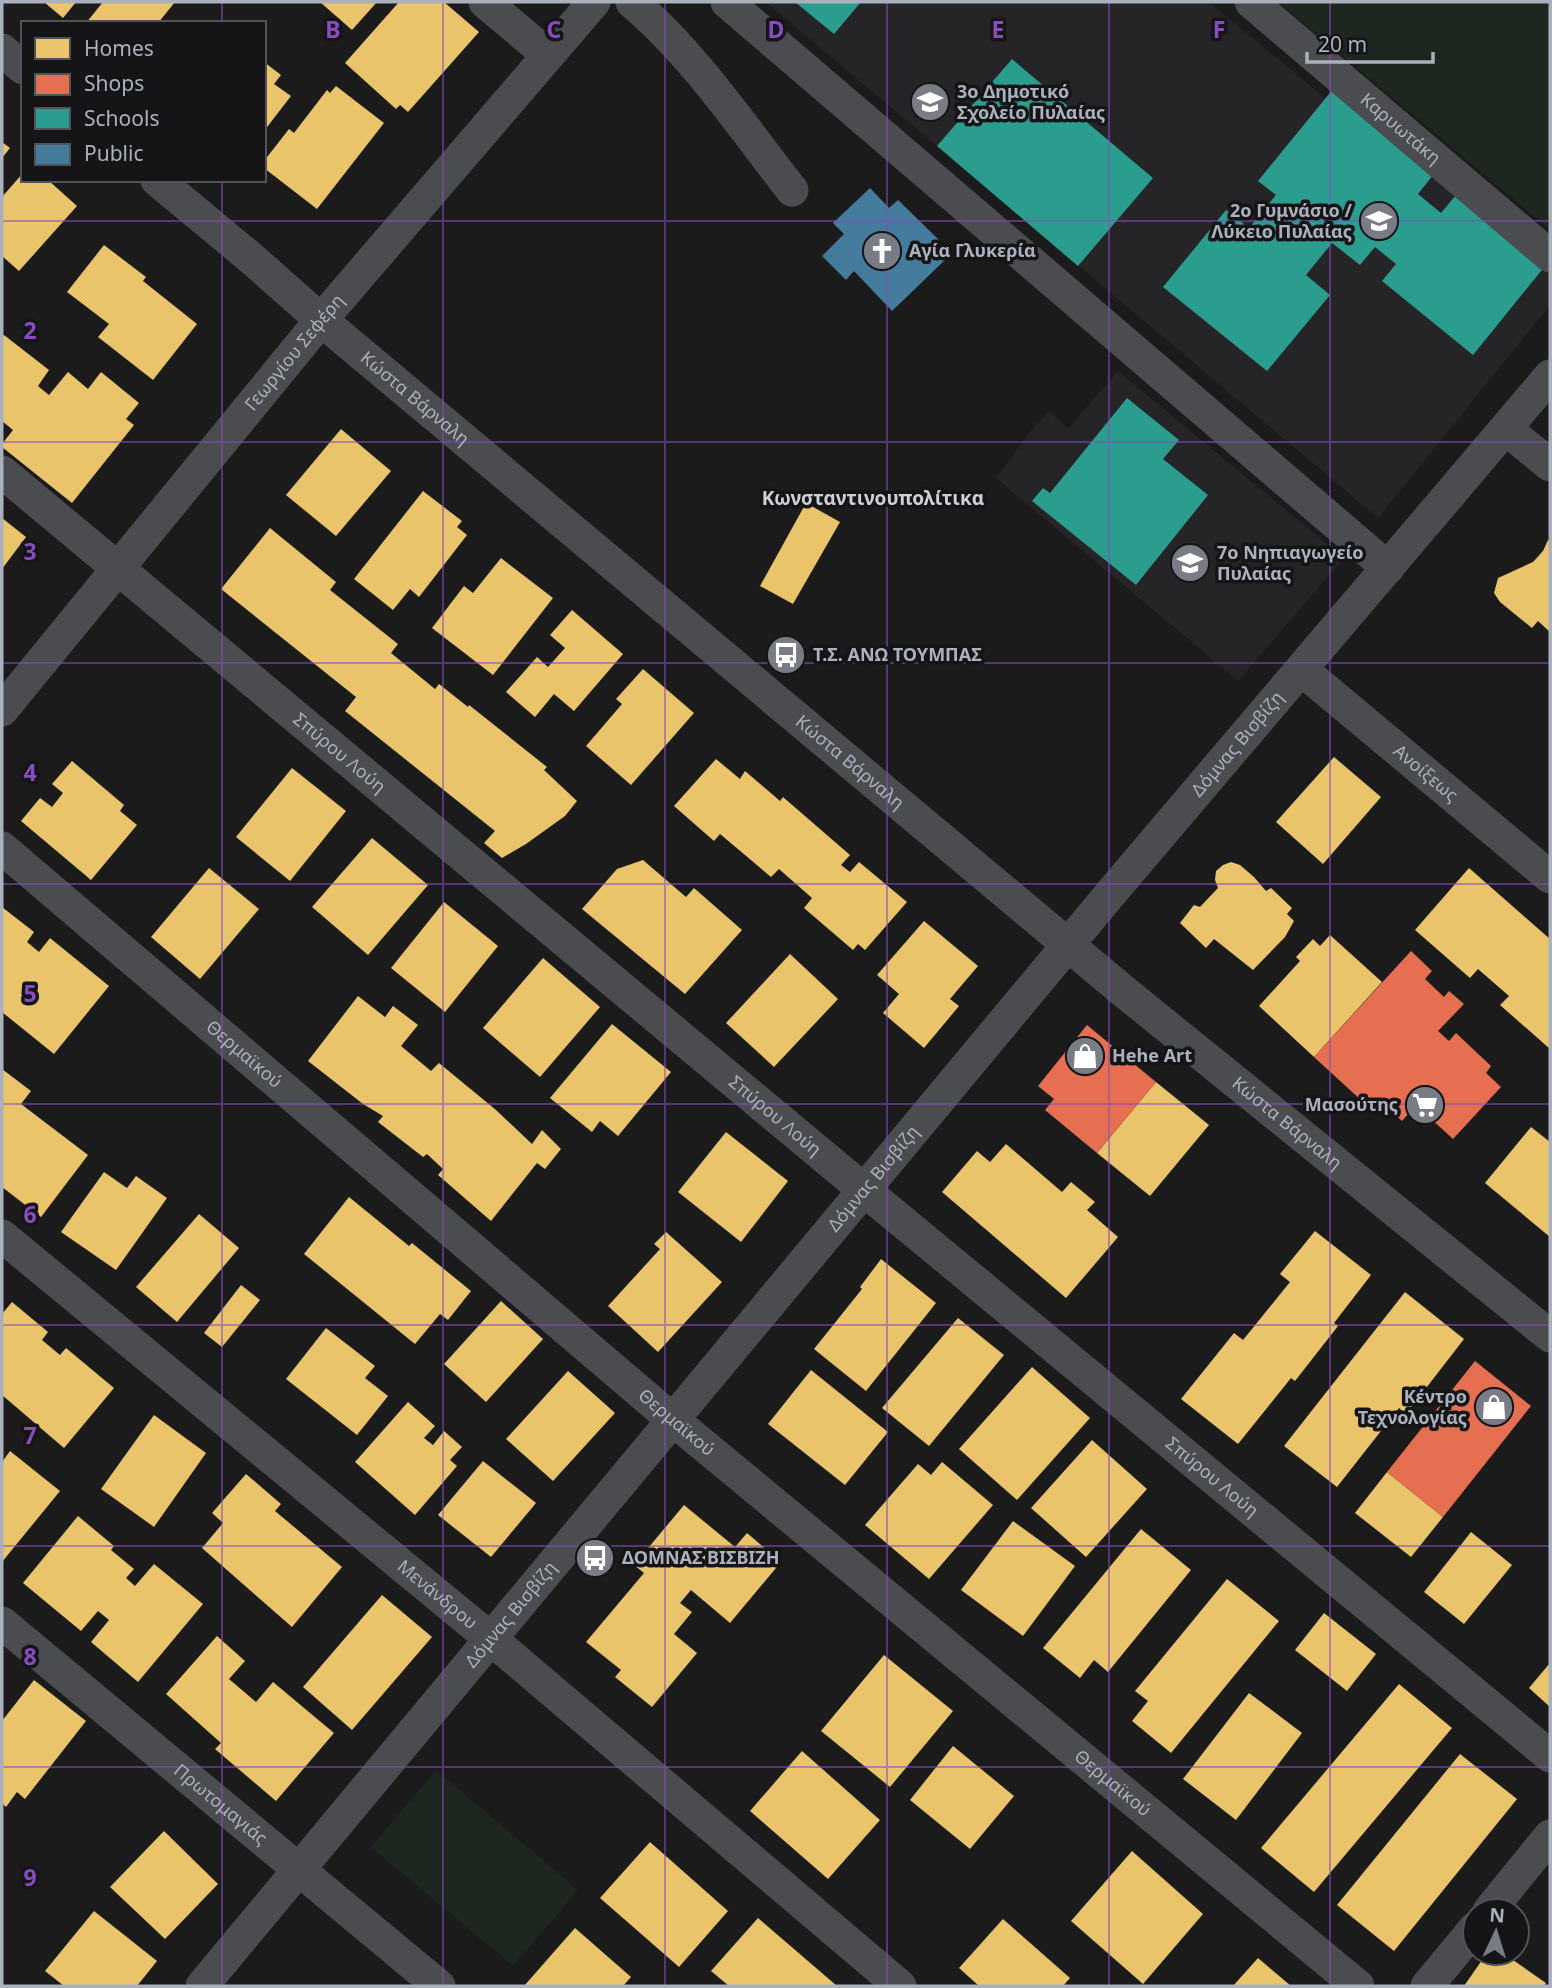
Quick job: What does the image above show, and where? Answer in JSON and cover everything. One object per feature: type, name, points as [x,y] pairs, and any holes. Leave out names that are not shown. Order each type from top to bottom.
[{"type":"street","points":[[485,2],[548,55]]},
{"type":"street","name":"Γεωργίου Σεφέρη","points":[[2,710],[321,320],[594,2]]},
{"type":"street","points":[[632,2],[655,21],[688,58],[792,190]]},
{"type":"street","points":[[727,2],[1388,568]]},
{"type":"street","name":"Καρυωτάκη","points":[[1255,5],[1550,256]]},
{"type":"street","points":[[2,50],[21,66]]},
{"type":"street","name":"Κώστα Βάρναλη","points":[[159,182],[1068,945],[1550,1336]]},
{"type":"street","name":"Δόμνας Βισβίζη","points":[[202,1986],[1068,945],[1550,376]]},
{"type":"street","points":[[1506,429],[1550,465]]},
{"type":"street","name":"Σπύρου Λούη","points":[[2,472],[864,1190],[1550,1756]]},
{"type":"street","name":"Ανοίξεως","points":[[1302,670],[1550,877]]},
{"type":"street","name":"Θερμαϊκού","points":[[2,848],[673,1420],[1358,1986]]},
{"type":"street","name":"Μενάνδρου","points":[[2,1236],[491,1639],[900,1986]]},
{"type":"street","name":"Πρωτομαγιάς","points":[[2,1623],[439,1986]]},
{"type":"street","points":[[1500,1897],[1550,1836]]},
{"type":"street","points":[[1427,1986],[1461,1945]]},
{"type":"shaded area","points":[[766,2],[1209,2],[1325,98],[1338,83],[1550,256],[1550,305],[1378,518]]},
{"type":"shaded area","points":[[1284,2],[1550,2],[1550,230],[1282,5]]},
{"type":"shaded area","points":[[1118,371],[1344,558],[1238,681],[996,478],[1049,411],[1068,429]]},
{"type":"shaded area","points":[[436,1770],[578,1890],[513,1966],[371,1847]]},
{"type":"building: Homes","points":[[44,2],[76,2],[63,18]]},
{"type":"building: Homes","points":[[103,2],[175,2],[160,21],[88,21]]},
{"type":"building: Homes","points":[[320,2],[377,2],[352,30]]},
{"type":"building: Homes","points":[[399,2],[444,2],[479,32],[408,112],[400,105],[396,109],[345,63]]},
{"type":"building: Homes","points":[[266,64],[281,75],[274,84],[291,96],[266,128]]},
{"type":"building: Homes","points":[[336,86],[384,123],[317,209],[266,170],[266,158],[289,129],[294,133],[327,90],[330,93]]},
{"type":"building: Homes","points":[[2,142],[10,148],[2,158]]},
{"type":"building: Homes","points":[[21,175],[21,182],[50,182],[77,206],[19,271],[2,256],[2,197]]},
{"type":"building: Homes","points":[[104,245],[146,277],[143,281],[197,324],[153,380],[98,337],[109,324],[67,292]]},
{"type":"building: Homes","points":[[4,335],[49,370],[38,386],[49,395],[68,372],[88,389],[101,372],[139,403],[126,419],[134,425],[72,503],[2,447],[13,430],[2,421]]},
{"type":"building: Homes","points":[[341,429],[391,471],[336,536],[286,495]]},
{"type":"building: Homes","points":[[423,491],[462,521],[457,527],[467,535],[419,597],[410,589],[393,610],[354,579]]},
{"type":"building: Homes","points":[[806,503],[840,522],[793,604],[760,586]]},
{"type":"building: Homes","points":[[2,518],[26,537],[2,569]]},
{"type":"building: Homes","points":[[270,528],[336,582],[330,590],[398,644],[391,653],[435,689],[439,684],[468,707],[469,705],[547,767],[544,770],[577,801],[565,816],[502,858],[484,843],[495,831],[345,711],[356,697],[221,589]]},
{"type":"building: Homes","points":[[1548,540],[1550,632],[1538,621],[1532,628],[1500,602],[1494,593],[1498,578],[1533,562]]},
{"type":"building: Homes","points":[[501,558],[553,598],[493,675],[432,628],[464,586],[473,593]]},
{"type":"building: Homes","points":[[572,610],[623,654],[574,711],[554,694],[535,717],[506,692],[537,657],[548,667],[565,648],[550,635]]},
{"type":"building: Homes","points":[[643,669],[694,713],[631,785],[586,746],[622,704],[616,699]]},
{"type":"building: Homes","points":[[1334,757],[1381,797],[1323,864],[1276,822]]},
{"type":"building: Homes","points":[[716,759],[740,779],[745,771],[780,801],[783,797],[850,855],[841,865],[850,872],[859,862],[907,902],[865,950],[858,944],[853,950],[804,908],[812,898],[779,869],[771,877],[720,834],[714,841],[674,806]]},
{"type":"building: Homes","points":[[72,761],[124,805],[120,811],[137,825],[91,880],[21,821],[40,798],[52,807],[63,793],[52,784]]},
{"type":"building: Homes","points":[[292,768],[346,811],[290,881],[236,837]]},
{"type":"building: Homes","points":[[372,838],[428,885],[368,955],[312,907]]},
{"type":"building: Homes","points":[[643,860],[686,897],[694,888],[742,930],[685,994],[582,909],[617,869]]},
{"type":"building: Homes","points":[[1231,862],[1240,865],[1266,891],[1271,888],[1292,908],[1287,914],[1294,921],[1285,937],[1253,970],[1214,939],[1206,948],[1180,923],[1194,905],[1200,907],[1218,888],[1216,871]]},
{"type":"building: Homes","points":[[209,868],[259,909],[200,979],[151,937]]},
{"type":"building: Homes","points":[[1469,868],[1550,939],[1550,1049],[1500,1005],[1509,996],[1478,969],[1470,978],[1415,930]]},
{"type":"building: Homes","points":[[444,902],[498,946],[445,1012],[391,968]]},
{"type":"building: Homes","points":[[2,907],[34,932],[27,942],[39,952],[50,938],[109,986],[54,1054],[2,1012]]},
{"type":"building: Homes","points":[[924,921],[978,966],[950,999],[959,1006],[924,1048],[883,1013],[899,994],[877,975]]},
{"type":"building: Homes","points":[[1330,935],[1382,982],[1314,1057],[1259,1006],[1300,961],[1296,957],[1313,939],[1320,946]]},
{"type":"building: Homes","points":[[790,954],[838,999],[774,1067],[726,1023]]},
{"type":"building: Homes","points":[[543,958],[600,1007],[540,1077],[483,1028]]},
{"type":"building: Homes","points":[[358,996],[385,1017],[393,1006],[418,1025],[401,1046],[431,1071],[439,1063],[532,1144],[542,1130],[561,1149],[545,1169],[537,1163],[491,1221],[438,1175],[443,1169],[427,1154],[423,1157],[378,1122],[383,1116],[363,1104],[308,1061]]},
{"type":"building: Homes","points":[[612,1024],[671,1072],[618,1136],[600,1121],[592,1132],[550,1098]]},
{"type":"building: Homes","points":[[2,1069],[31,1091],[21,1104],[88,1155],[41,1217],[2,1187]]},
{"type":"building: Homes","points":[[1156,1082],[1209,1125],[1150,1196],[1097,1153]]},
{"type":"building: Homes","points":[[1531,1127],[1550,1142],[1550,1237],[1485,1183]]},
{"type":"building: Homes","points":[[726,1132],[788,1181],[741,1242],[678,1192]]},
{"type":"building: Homes","points":[[1006,1144],[1062,1192],[1071,1182],[1095,1202],[1087,1210],[1118,1237],[1066,1298],[942,1192],[977,1151],[990,1162]]},
{"type":"building: Homes","points":[[104,1172],[127,1188],[136,1176],[167,1198],[116,1270],[61,1232]]},
{"type":"building: Homes","points":[[349,1197],[409,1246],[412,1243],[471,1291],[448,1320],[440,1314],[415,1344],[304,1254]]},
{"type":"building: Homes","points":[[199,1214],[239,1248],[177,1322],[136,1287]]},
{"type":"building: Homes","points":[[1315,1231],[1371,1275],[1334,1323],[1338,1326],[1295,1381],[1291,1378],[1238,1444],[1181,1399],[1234,1333],[1243,1340],[1290,1282],[1280,1274]]},
{"type":"building: Homes","points":[[666,1232],[722,1282],[658,1352],[608,1306],[660,1249],[654,1244]]},
{"type":"building: Homes","points":[[881,1259],[936,1303],[866,1391],[814,1349],[862,1289],[860,1287]]},
{"type":"building: Homes","points":[[241,1285],[260,1300],[222,1347],[204,1333]]},
{"type":"building: Homes","points":[[1405,1292],[1464,1339],[1406,1414],[1399,1408],[1337,1487],[1284,1446]]},
{"type":"building: Homes","points":[[501,1301],[543,1339],[486,1402],[444,1364]]},
{"type":"building: Homes","points":[[12,1302],[48,1332],[42,1340],[60,1355],[66,1348],[114,1388],[64,1448],[2,1395],[2,1314]]},
{"type":"building: Homes","points":[[958,1318],[1004,1355],[929,1446],[882,1408]]},
{"type":"building: Homes","points":[[326,1328],[375,1366],[365,1378],[388,1396],[357,1435],[286,1379]]},
{"type":"building: Homes","points":[[1032,1367],[1090,1418],[1017,1500],[959,1449]]},
{"type":"building: Homes","points":[[811,1370],[888,1432],[845,1485],[768,1424]]},
{"type":"building: Homes","points":[[568,1371],[615,1413],[553,1481],[506,1439]]},
{"type":"building: Homes","points":[[408,1402],[435,1426],[424,1438],[433,1445],[444,1431],[462,1447],[450,1460],[457,1466],[415,1515],[355,1462]]},
{"type":"building: Homes","points":[[154,1415],[206,1453],[154,1527],[101,1489]]},
{"type":"building: Homes","points":[[1092,1440],[1147,1489],[1086,1557],[1031,1508]]},
{"type":"building: Homes","points":[[10,1451],[60,1491],[2,1562],[2,1462]]},
{"type":"building: Homes","points":[[483,1461],[536,1503],[491,1557],[438,1515]]},
{"type":"building: Homes","points":[[942,1462],[993,1505],[929,1579],[865,1525],[918,1464],[931,1475]]},
{"type":"building: Homes","points":[[1387,1472],[1443,1517],[1411,1557],[1355,1513]]},
{"type":"building: Homes","points":[[246,1474],[281,1504],[275,1511],[342,1567],[292,1627],[202,1548],[223,1523],[212,1513]]},
{"type":"building: Homes","points":[[684,1505],[735,1547],[747,1533],[781,1562],[730,1623],[691,1590],[680,1603],[692,1612],[674,1634],[697,1653],[652,1707],[615,1677],[621,1670],[586,1642],[644,1573],[634,1565]]},
{"type":"building: Homes","points":[[78,1516],[114,1546],[111,1550],[134,1569],[126,1578],[135,1586],[154,1564],[203,1604],[138,1682],[91,1642],[109,1620],[98,1611],[81,1631],[23,1583]]},
{"type":"building: Homes","points":[[1013,1521],[1075,1566],[1023,1636],[961,1590]]},
{"type":"building: Homes","points":[[1141,1529],[1191,1570],[1108,1672],[1094,1660],[1080,1678],[1043,1648]]},
{"type":"building: Homes","points":[[1471,1532],[1512,1565],[1464,1624],[1424,1592]]},
{"type":"building: Homes","points":[[1227,1579],[1279,1621],[1171,1753],[1132,1721],[1148,1701],[1135,1691]]},
{"type":"building: Homes","points":[[382,1595],[432,1637],[352,1730],[303,1687]]},
{"type":"building: Homes","points":[[1324,1613],[1376,1654],[1347,1691],[1295,1650]]},
{"type":"building: Homes","points":[[217,1636],[245,1661],[229,1679],[256,1702],[273,1682],[334,1733],[276,1801],[215,1749],[221,1743],[166,1694]]},
{"type":"building: Homes","points":[[884,1655],[953,1711],[890,1787],[821,1731]]},
{"type":"building: Homes","points":[[1550,1663],[1550,1707],[1529,1688]]},
{"type":"building: Homes","points":[[34,1680],[86,1721],[25,1799],[17,1792],[6,1807],[2,1803],[2,1721]]},
{"type":"building: Homes","points":[[1399,1684],[1452,1728],[1314,1892],[1261,1848]]},
{"type":"building: Homes","points":[[1249,1693],[1302,1733],[1236,1820],[1183,1779]]},
{"type":"building: Homes","points":[[953,1746],[1014,1796],[970,1849],[910,1800]]},
{"type":"building: Homes","points":[[802,1751],[880,1820],[828,1879],[750,1811]]},
{"type":"building: Homes","points":[[1460,1754],[1517,1799],[1394,1951],[1337,1905]]},
{"type":"building: Homes","points":[[164,1831],[218,1884],[165,1939],[110,1887]]},
{"type":"building: Homes","points":[[650,1842],[728,1911],[679,1967],[600,1898]]},
{"type":"building: Homes","points":[[1132,1851],[1203,1914],[1143,1984],[1071,1921]]},
{"type":"building: Homes","points":[[94,1911],[157,1961],[137,1986],[64,1986],[45,1971]]},
{"type":"building: Homes","points":[[758,1918],[837,1986],[729,1986],[711,1971]]},
{"type":"building: Homes","points":[[1003,1919],[1070,1978],[1063,1986],[979,1986],[959,1968]]},
{"type":"building: Homes","points":[[575,1928],[631,1977],[623,1986],[524,1986]]},
{"type":"building: Homes","points":[[1258,1958],[1291,1986],[1233,1986]]},
{"type":"building: Homes","points":[[1477,1967],[1523,1967],[1546,1983],[1544,1986],[1464,1986]]},
{"type":"building: Shops","points":[[1411,951],[1432,971],[1425,979],[1444,997],[1449,991],[1464,1004],[1438,1031],[1449,1041],[1456,1033],[1491,1066],[1486,1073],[1501,1087],[1453,1139],[1416,1105],[1402,1121],[1382,1103],[1374,1112],[1314,1057]]},
{"type":"building: Shops","points":[[1087,1025],[1156,1082],[1097,1153],[1045,1110],[1054,1099],[1038,1086]]},
{"type":"building: Shops","points":[[1475,1361],[1531,1406],[1443,1517],[1387,1472]]},
{"type":"building: Schools","points":[[795,2],[861,2],[834,34]]},
{"type":"building: Schools","points":[[1012,59],[1153,178],[1078,266],[937,146]]},
{"type":"building: Schools","name":"2o Γυμνάσιο / Λύκειο Πυλαίας","points":[[1338,83],[1441,165],[1418,194],[1441,213],[1456,195],[1550,260],[1473,355],[1382,281],[1396,264],[1375,247],[1360,265],[1332,243],[1306,275],[1330,295],[1267,371],[1163,287],[1226,210],[1249,228],[1276,195],[1258,181]]},
{"type":"building: Schools","points":[[1127,398],[1179,440],[1163,459],[1208,495],[1136,585],[1032,501],[1043,488],[1050,493]]},
{"type":"building: Public","name":"Αγία Γλυκερία","points":[[870,188],[889,208],[898,200],[939,240],[932,246],[945,260],[892,311],[854,271],[846,280],[822,256],[844,234],[833,223]]},
{"type":"place","name":"3ο Δημοτικό Σχολείο Πυλαίας","points":[[930,102]]},
{"type":"place","name":"2o Γυμνάσιο / Λύκειο Πυλαίας","points":[[1379,221]]},
{"type":"place","name":"Αγία Γλυκερία","points":[[882,251]]},
{"type":"place","name":"7ο Νηπιαγωγείο Πυλαίας","points":[[1190,563]]},
{"type":"place","name":"Τ.Σ. ΑΝΩ ΤΟΥΜΠΑΣ","points":[[786,655]]},
{"type":"place","name":"Hehe Art","points":[[1085,1056]]},
{"type":"place","name":"Μασούτης","points":[[1425,1105]]},
{"type":"place","name":"Κέντρο Τεχνολογίας","points":[[1494,1407]]},
{"type":"place","name":"ΔΟΜΝΑΣ ΒΙΣΒΙΖΗ","points":[[595,1558]]},
{"type":"district","name":"Κωνσταντινουπολίτικα","points":[[873,498]]}]
